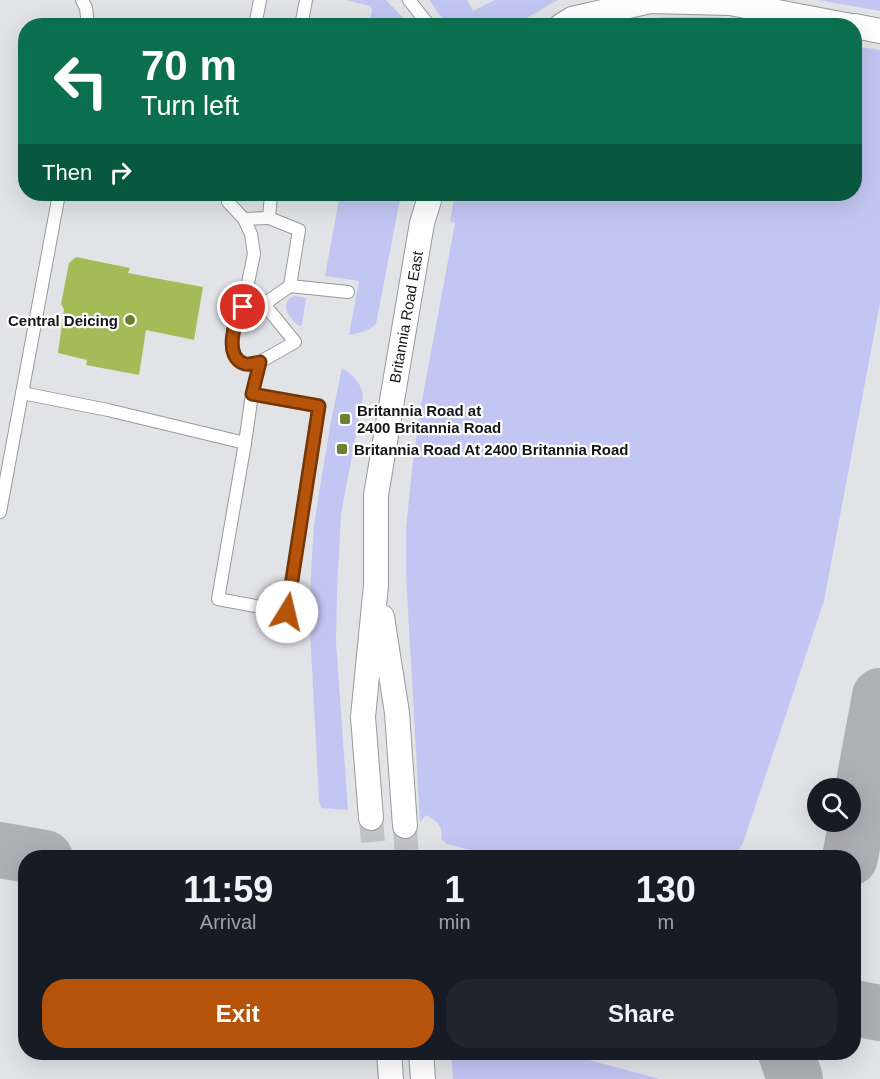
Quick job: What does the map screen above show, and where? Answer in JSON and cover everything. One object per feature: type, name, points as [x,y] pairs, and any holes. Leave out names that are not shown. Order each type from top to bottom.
[{"type":"street","points":[[576,18],[650,1],[730,3],[810,18]]},
{"type":"street","points":[[862,28],[880,31]]},
{"type":"street","name":"Britannia Road East","points":[[371,818],[363,717],[376,585],[376,495],[422,223],[429,201]]},
{"type":"street","name":"Britannia Road East","points":[[376,585],[397,713],[405,826]]},
{"type":"street","points":[[390,1060],[391,1079]]},
{"type":"street","points":[[422,1060],[423,1079]]},
{"type":"lane","points":[[82,0],[87,18]]},
{"type":"lane","points":[[257,18],[260,0]]},
{"type":"lane","points":[[303,18],[306,0]]},
{"type":"lane","points":[[409,0],[423,18]]},
{"type":"lane","points":[[0,512],[58,201]]},
{"type":"lane","points":[[228,201],[244,219],[254,254],[243,307],[238,314],[232,338],[233,354],[238,361],[248,365],[260,362],[295,342],[264,304]]},
{"type":"lane","points":[[269,218],[270,201]]},
{"type":"lane","points":[[244,219],[269,218],[299,230],[290,286]]},
{"type":"lane","points":[[243,307],[264,304],[290,286],[348,292]]},
{"type":"lane","points":[[252,394],[319,406],[287,612],[218,598],[246,443],[252,394],[260,362]]},
{"type":"lane","points":[[22,393],[108,410],[246,443]]},
{"type":"shaded area","points":[[346,0],[386,0],[403,18],[370,18],[372,10],[370,6]]},
{"type":"shaded area","points":[[430,0],[467,0],[473,11],[495,0],[558,0],[526,18],[443,18]]},
{"type":"shaded area","points":[[818,0],[880,0],[880,11]]},
{"type":"shaded area","points":[[717,17],[725,18],[658,18]]},
{"type":"shaded area","points":[[862,47],[880,50],[880,303],[824,601],[739,850],[470,850],[447,844],[441,839],[439,825],[426,815],[420,822],[406,574],[406,529],[421,406],[455,223],[450,221],[454,201],[862,201]]},
{"type":"shaded area","points":[[339,201],[400,201],[376,324],[367,330],[349,335],[359,281],[325,276]]},
{"type":"shaded area","points":[[294,296],[306,298],[302,325],[299,326],[289,315],[286,306],[289,299]]},
{"type":"shaded area","points":[[342,368],[356,380],[363,397],[341,514],[337,592],[336,642],[348,810],[321,808],[319,800],[310,630],[314,525]]},
{"type":"shaded area","points":[[452,1060],[589,1060],[660,1079],[453,1079]]},
{"type":"building","name":"Central Deicing","points":[[76,257],[130,268],[128,273],[203,287],[194,340],[146,330],[139,375],[86,365],[87,360],[58,353],[64,309],[61,304],[69,263]]},
{"type":"taxiway","points":[[851,850],[880,696]]},
{"type":"taxiway","points":[[0,850],[18,853]]},
{"type":"taxiway","points":[[861,1009],[880,1013]]},
{"type":"taxiway","points":[[788,1060],[795,1079]]},
{"type":"tunnel","points":[[371,818],[373,850]]},
{"type":"tunnel","points":[[405,826],[406,850]]},
{"type":"place","name":"Central Deicing","points":[[130,320]]},
{"type":"place","name":"Britannia Road at 2400 Britannia Road","points":[[345,419]]},
{"type":"place","name":"Britannia Road At 2400 Britannia Road","points":[[342,449]]},
{"type":"route","points":[[243,307],[238,314],[232,338],[233,354],[238,361],[248,365],[260,362],[252,394],[319,406],[287,612]]}]
